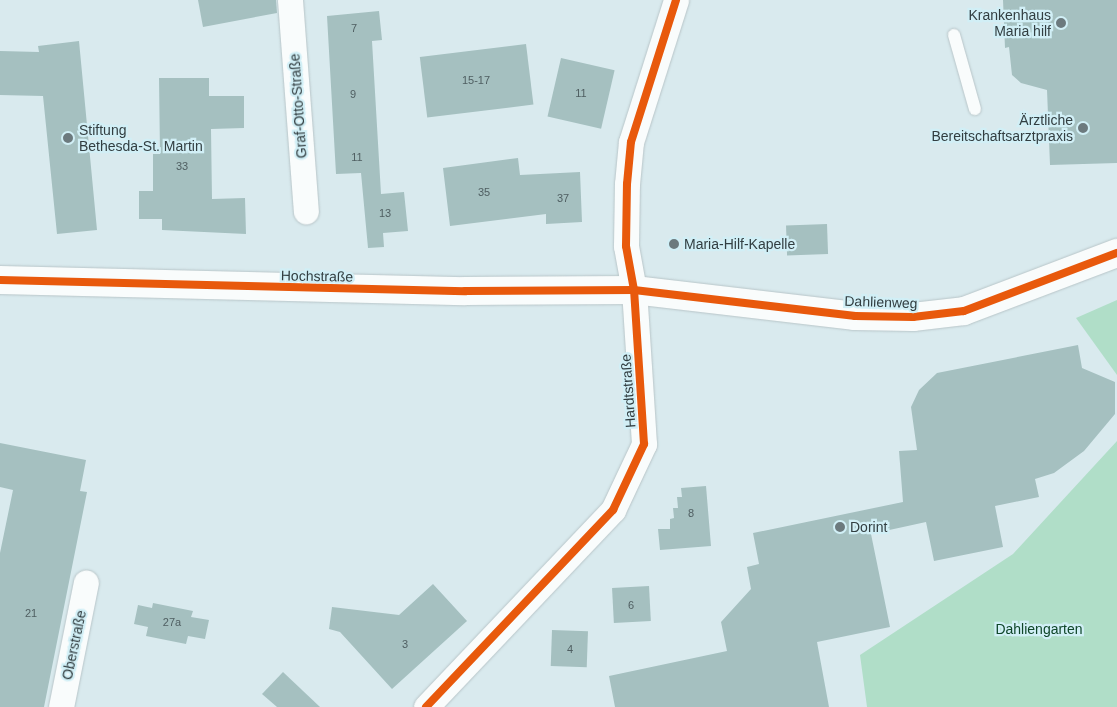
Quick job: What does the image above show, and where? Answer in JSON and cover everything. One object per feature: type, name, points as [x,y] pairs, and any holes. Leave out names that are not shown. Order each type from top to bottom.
[{"type":"street","name":"Graf-Otto-Straße","points":[[290,0],[306,211]]},
{"type":"street","name":"Hardtstraße","points":[[426,707],[613,510],[644,444],[634,290],[626,246],[631,142],[676,0]]},
{"type":"street","name":"Dahlienweg","points":[[634,290],[855,316],[913,317],[964,312],[1117,253]]},
{"type":"street","name":"Hochstraße","points":[[0,280],[455,291],[634,290]]},
{"type":"street","name":"Oberstraße","points":[[61,707],[86,582]]},
{"type":"lane","points":[[954,35],[975,108]]},
{"type":"green space","points":[[1117,300],[1117,375],[1076,318]]},
{"type":"green space","name":"Dahliengarten","points":[[1117,441],[1117,707],[867,707],[860,655],[1013,554]]},
{"type":"building","points":[[198,0],[276,0],[277,13],[203,27]]},
{"type":"building","points":[[1003,0],[1117,0],[1117,163],[1050,165],[1047,90],[1021,83],[1012,75],[1009,47],[1005,48]]},
{"type":"building","points":[[379,11],[382,40],[372,41],[381,194],[404,192],[408,231],[383,233],[384,247],[368,248],[361,173],[336,174],[327,16]]},
{"type":"building","name":"Stiftung Bethesda-St. Martin","points":[[79,41],[97,230],[57,234],[43,96],[0,95],[0,51],[39,52],[38,46]]},
{"type":"building","points":[[526,44],[533,105],[427,118],[420,57]]},
{"type":"building","points":[[561,58],[615,70],[601,129],[548,116]]},
{"type":"building","points":[[159,78],[209,78],[209,96],[244,96],[244,128],[211,129],[212,199],[245,198],[246,234],[162,230],[162,219],[139,219],[139,191],[153,191],[153,154],[160,154]]},
{"type":"building","points":[[518,158],[520,175],[580,172],[582,222],[546,224],[546,214],[450,226],[443,168]]},
{"type":"building","points":[[827,224],[828,254],[787,255],[786,225]]},
{"type":"building","name":"Dorint","points":[[1078,345],[1082,368],[1115,382],[1115,414],[1084,451],[1054,473],[1035,479],[1039,497],[995,506],[1003,547],[934,561],[926,522],[871,534],[890,627],[817,642],[829,707],[615,707],[609,676],[727,651],[721,622],[751,589],[747,567],[759,564],[753,533],[903,502],[899,451],[917,450],[911,407],[919,390],[937,373]]},
{"type":"building","points":[[0,443],[86,460],[80,491],[87,492],[44,707],[0,707],[0,553],[13,490],[0,487]]},
{"type":"building","points":[[706,486],[711,546],[660,550],[658,529],[670,529],[670,519],[674,518],[673,508],[678,508],[677,497],[682,497],[681,488]]},
{"type":"building","points":[[433,584],[467,621],[392,689],[340,632],[329,629],[332,607],[399,615]]},
{"type":"building","points":[[649,586],[651,621],[614,623],[612,588]]},
{"type":"building","points":[[153,603],[193,611],[191,617],[209,620],[205,639],[188,636],[186,644],[146,636],[148,627],[134,624],[138,605],[152,608]]},
{"type":"building","points":[[552,630],[588,631],[587,667],[551,666]]},
{"type":"building","points":[[283,672],[320,707],[277,707],[262,694]]},
{"type":"cycle path","points":[[426,707],[613,510],[644,444],[634,290],[626,246],[627,184],[631,142],[676,0]]},
{"type":"cycle path","points":[[0,280],[465,291],[634,290],[855,316],[913,317],[964,311],[1117,253]]},
{"type":"place","name":"Krankenhaus Maria hilf","points":[[1061,23]]},
{"type":"place","name":"Ärztliche Bereitschaftsarztpraxis","points":[[1083,128]]},
{"type":"place","name":"Stiftung Bethesda-St. Martin","points":[[68,138]]},
{"type":"place","name":"Maria-Hilf-Kapelle","points":[[674,244]]},
{"type":"place","name":"Dorint","points":[[840,527]]}]
